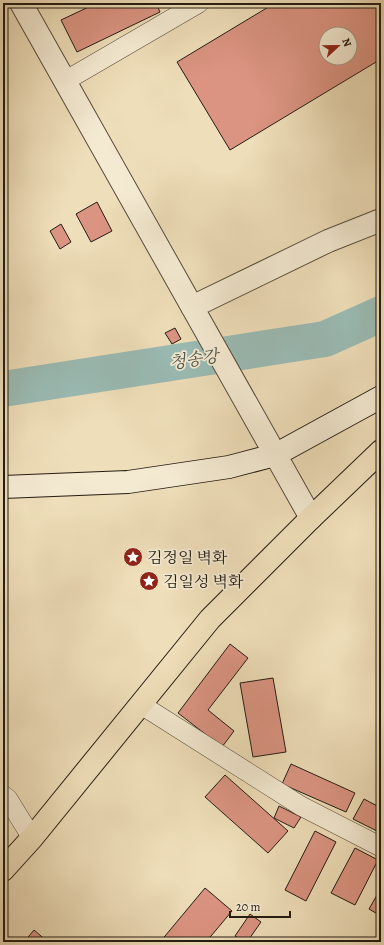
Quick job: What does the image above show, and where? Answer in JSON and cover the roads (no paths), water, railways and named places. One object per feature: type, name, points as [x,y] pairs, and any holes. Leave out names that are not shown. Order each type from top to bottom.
[{"type":"main road","points":[[3,870],[32,838],[210,619],[311,518],[381,451]]},
{"type":"street","points":[[21,3],[311,518]]},
{"type":"street","points":[[65,81],[199,3]]},
{"type":"street","points":[[192,307],[328,241],[381,220]]},
{"type":"street","points":[[3,488],[128,482],[229,467],[275,454],[381,397]]},
{"type":"street","points":[[140,704],[301,806],[381,847]]},
{"type":"street","points":[[3,795],[8,800],[32,838]]},
{"type":"waterway","name":"청송강","points":[[3,389],[325,339],[381,314]]},
{"type":"place","name":"김정일 벽화","points":[[133,557]]},
{"type":"place","name":"김일성 벽화","points":[[149,581]]}]
